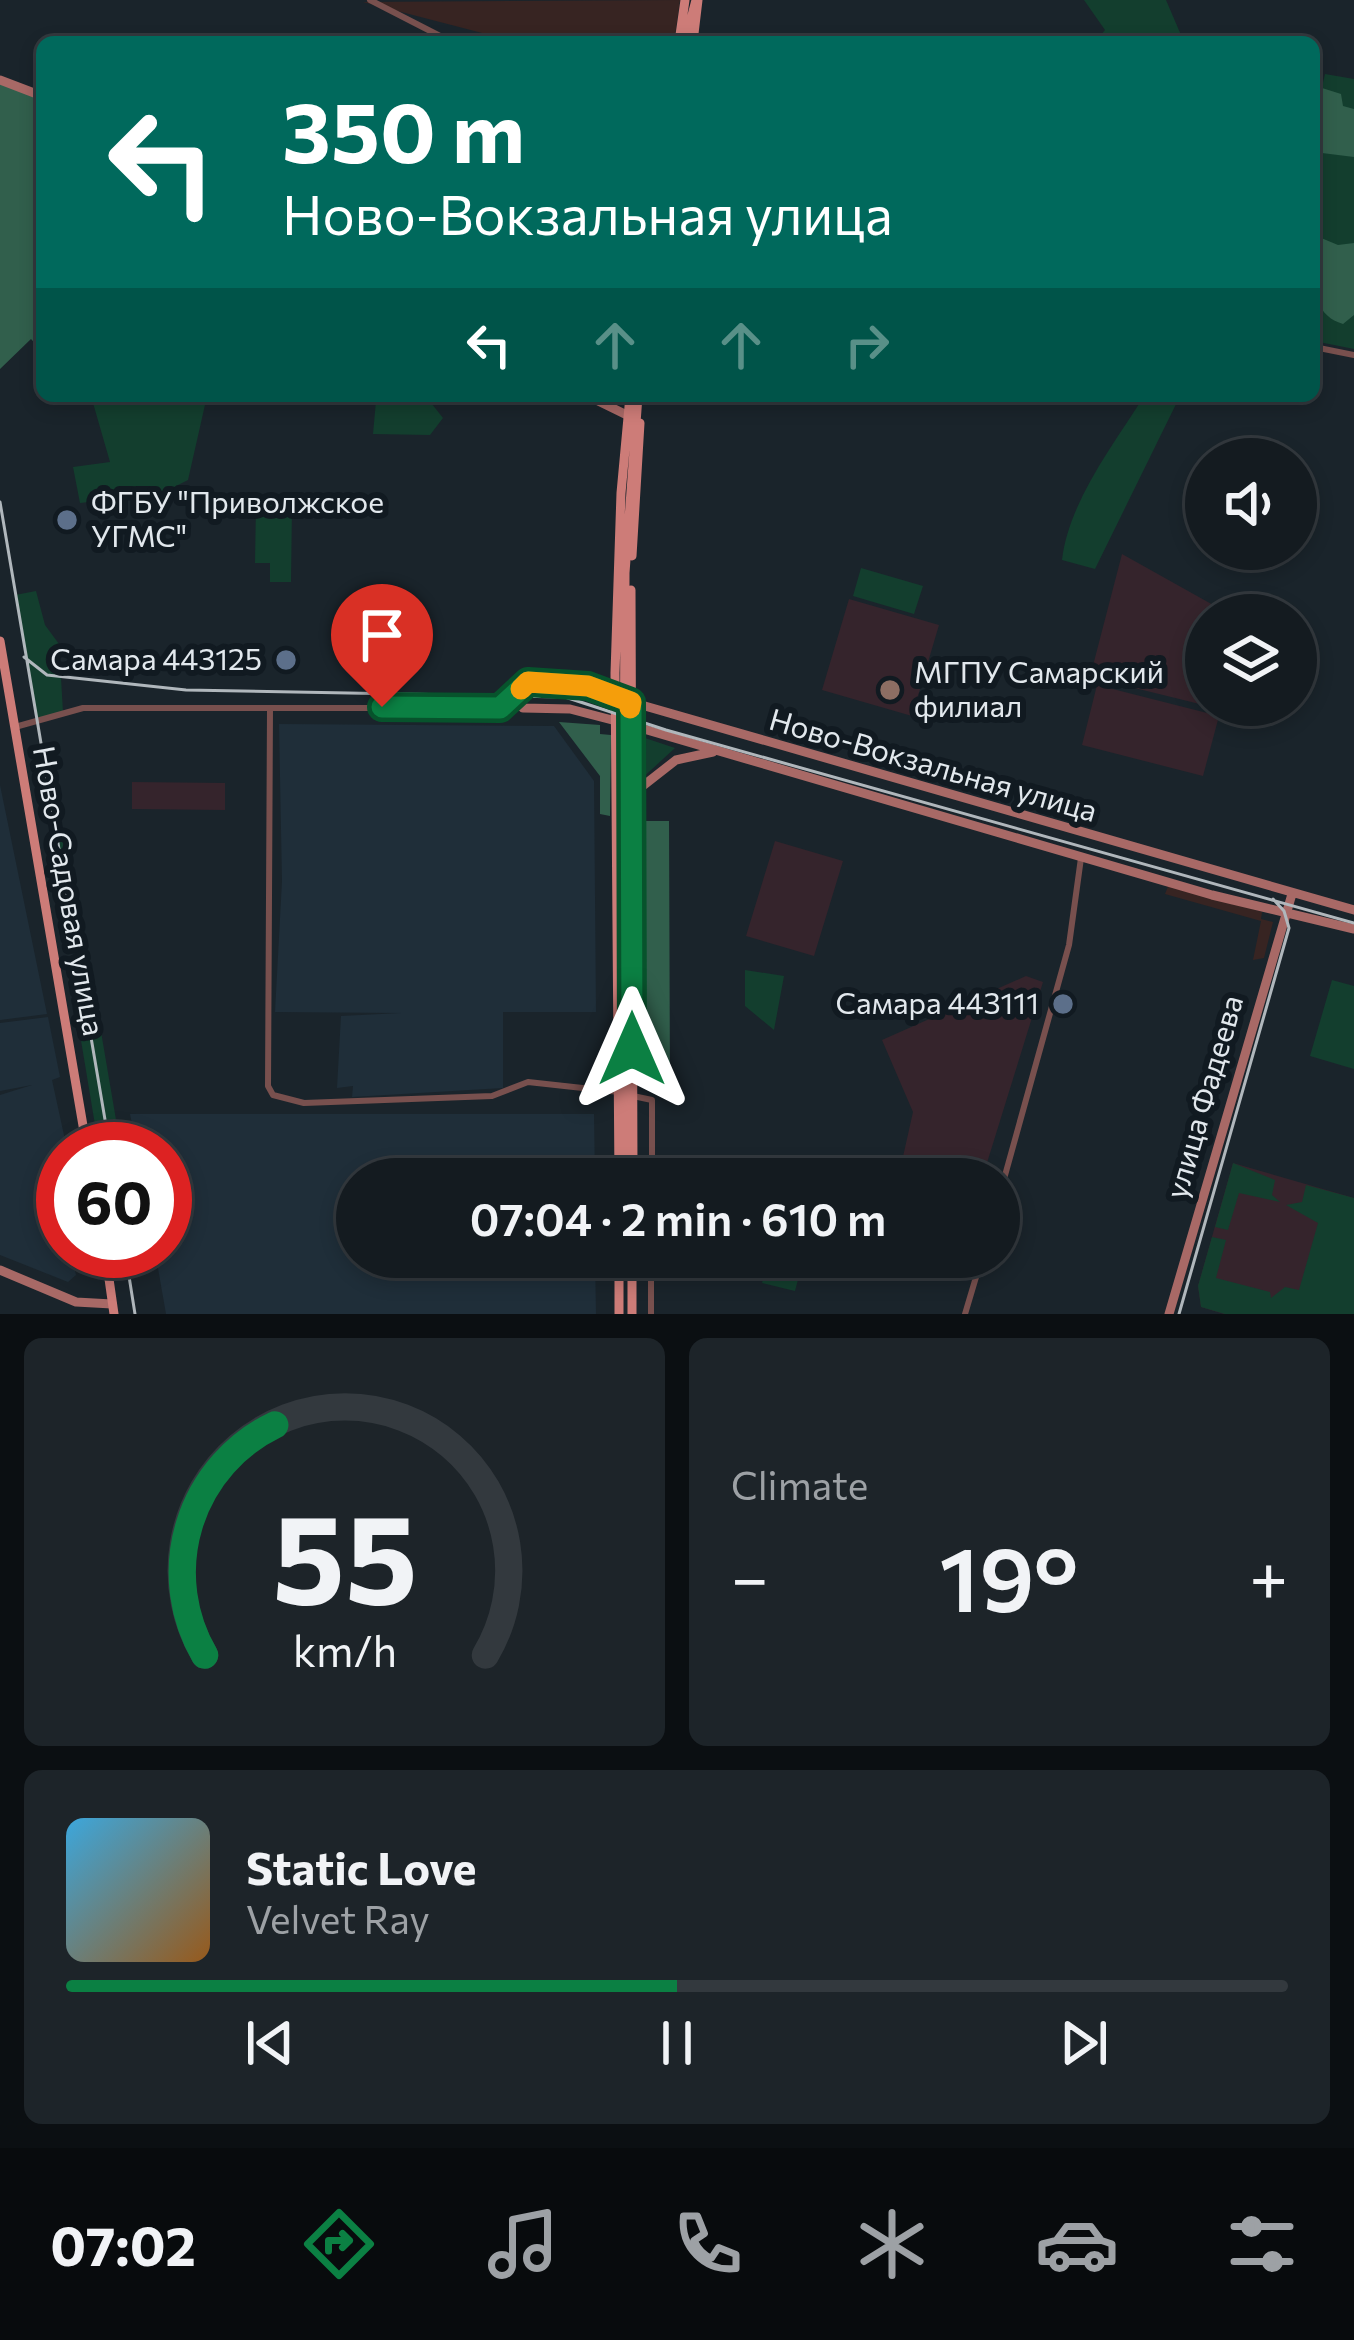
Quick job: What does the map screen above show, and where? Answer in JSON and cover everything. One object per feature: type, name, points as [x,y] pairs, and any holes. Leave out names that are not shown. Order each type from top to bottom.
[{"type":"main road","points":[[687,36],[691,2]]},
{"type":"main road","points":[[0,80],[36,94]]},
{"type":"main road","points":[[600,402],[631,417]]},
{"type":"main road","points":[[626,1094],[623,699],[631,417],[636,402]]},
{"type":"main road","points":[[623,699],[638,402]]},
{"type":"main road","name":"Ново-Садовая улица","points":[[0,647],[82,1122]]},
{"type":"main road","name":"Ново-Вокзальная улица","points":[[520,689],[528,682],[558,683],[623,699],[1354,910]]},
{"type":"main road","points":[[500,708],[520,689]]},
{"type":"main road","points":[[520,689],[523,708]]},
{"type":"main road","name":"Ново-Вокзальная улица","points":[[523,708],[570,709],[623,723],[1283,914],[1354,928]]},
{"type":"main road","points":[[623,723],[626,1158]]},
{"type":"main road","points":[[627,799],[676,760],[721,751]]},
{"type":"main road","name":"улица Фадеева","points":[[1169,1314],[1292,894]]},
{"type":"main road","points":[[0,1270],[76,1302],[113,1309],[109,1278]]},
{"type":"main road","points":[[626,1278],[626,1314]]},
{"type":"street","points":[[370,0],[438,36]]},
{"type":"street","points":[[1320,348],[1354,355]]},
{"type":"street","name":"Ново-Вокзальная улица","points":[[15,727],[83,707],[523,708]]},
{"type":"street","points":[[270,710],[268,1086],[273,1094],[304,1103],[492,1096],[528,1082],[626,1094],[652,1100],[652,1158]]},
{"type":"street","points":[[1010,1158],[1069,945],[1082,854]]},
{"type":"street","points":[[651,1278],[651,1314]]},
{"type":"street","points":[[965,1314],[976,1278]]},
{"type":"shaded area","points":[[680,0],[675,36],[494,36],[363,2]]},
{"type":"shaded area","points":[[1122,554],[1193,594],[1185,594],[1185,700],[1090,677]]},
{"type":"shaded area","points":[[849,599],[939,625],[912,716],[822,690]]},
{"type":"shaded area","points":[[1097,685],[1185,707],[1185,726],[1216,726],[1203,776],[1082,745]]},
{"type":"shaded area","points":[[279,724],[554,726],[594,781],[596,1012],[503,1012],[503,1088],[352,1097],[353,1086],[337,1088],[341,1016],[401,1013],[275,1012],[282,881]]},
{"type":"shaded area","points":[[132,782],[225,783],[225,810],[132,809]]},
{"type":"shaded area","points":[[0,785],[47,1014],[0,1020]]},
{"type":"shaded area","points":[[775,841],[843,861],[814,956],[746,936]]},
{"type":"shaded area","points":[[1169,884],[1262,912],[1261,919],[1273,922],[1264,958],[1253,960],[1261,921],[1165,894]]},
{"type":"shaded area","points":[[1026,976],[1043,982],[989,1158],[903,1158],[913,1112],[882,1040]]},
{"type":"shaded area","points":[[48,1017],[60,1077],[52,1080],[61,1122],[36,1122],[36,1269],[0,1255],[0,1095],[32,1085],[0,1091],[0,1023]]},
{"type":"shaded area","points":[[130,1114],[594,1114],[595,1158],[336,1158],[336,1278],[595,1278],[596,1314],[166,1314],[160,1278],[192,1278],[192,1122],[132,1122]]},
{"type":"shaded area","points":[[1233,1163],[1354,1198],[1354,1314],[1224,1314],[1201,1307],[1198,1286]]},
{"type":"green space","points":[[1084,0],[1166,0],[1181,36],[1100,36],[1105,30]]},
{"type":"green space","points":[[1325,74],[1354,79],[1354,349],[1320,342],[1320,96]]},
{"type":"green space","points":[[0,80],[36,95],[36,344],[31,339],[0,369]]},
{"type":"green space","points":[[1320,89],[1341,94],[1343,106],[1354,109],[1354,157],[1320,153]]},
{"type":"green space","points":[[1320,238],[1338,245],[1354,243],[1354,315],[1343,324],[1322,310]]},
{"type":"green space","points":[[93,402],[206,402],[188,480],[160,494],[80,503],[73,467],[110,462]]},
{"type":"green space","points":[[376,402],[432,404],[443,418],[430,435],[373,434]]},
{"type":"green space","points":[[1140,402],[1177,402],[1095,569],[1062,560],[1073,517]]},
{"type":"green space","points":[[256,505],[292,506],[291,582],[270,582],[270,563],[255,563]]},
{"type":"green space","points":[[861,568],[923,586],[914,614],[853,596]]},
{"type":"green space","points":[[36,591],[45,625],[59,644],[63,712],[42,721],[36,716],[15,595]]},
{"type":"green space","points":[[559,722],[600,725],[600,734],[611,735],[610,816],[600,814],[600,776]]},
{"type":"green space","points":[[636,738],[675,748],[638,782]]},
{"type":"green space","points":[[51,801],[58,805],[82,958],[76,953]]},
{"type":"green space","points":[[639,821],[669,821],[670,1093],[653,1093],[639,1070]]},
{"type":"green space","points":[[745,970],[784,976],[774,1030],[745,1006]]},
{"type":"green space","points":[[91,973],[116,1122],[95,1122],[71,980]]},
{"type":"green space","points":[[1332,980],[1354,986],[1354,1069],[1310,1056]]},
{"type":"green space","points":[[1233,1163],[1275,1180],[1272,1195],[1280,1202],[1239,1193],[1228,1230],[1215,1227]]},
{"type":"green space","points":[[1306,1185],[1354,1198],[1354,1314],[1225,1314],[1201,1307],[1198,1286],[1212,1237],[1226,1240],[1216,1278],[1270,1292],[1271,1298],[1285,1287],[1299,1290],[1318,1223],[1286,1205],[1302,1202]]},
{"type":"green space","points":[[763,1278],[798,1278],[795,1291],[762,1283]]},
{"type":"tram line","points":[[0,502],[105,1122]]},
{"type":"tram line","points":[[24,657],[47,675],[186,690],[565,697],[666,730],[1354,923]]},
{"type":"tram line","points":[[1179,1314],[1289,928],[1284,911],[1273,899]]},
{"type":"tram line","points":[[129,1278],[135,1314]]},
{"type":"slow traffic","points":[[521,689],[528,682],[588,686],[631,702],[630,708]]},
{"type":"place","name":"ФГБУ \"Приволжское УГМС\"","points":[[67,520]]},
{"type":"place","name":"Самара 443125","points":[[286,660]]},
{"type":"place","name":"МГПУ Самарский филиал","points":[[890,690]]},
{"type":"place","name":"Самара 443111","points":[[1063,1004]]},
{"type":"route","points":[[382,707],[500,708],[528,682],[588,686],[631,702],[632,1049]]}]
